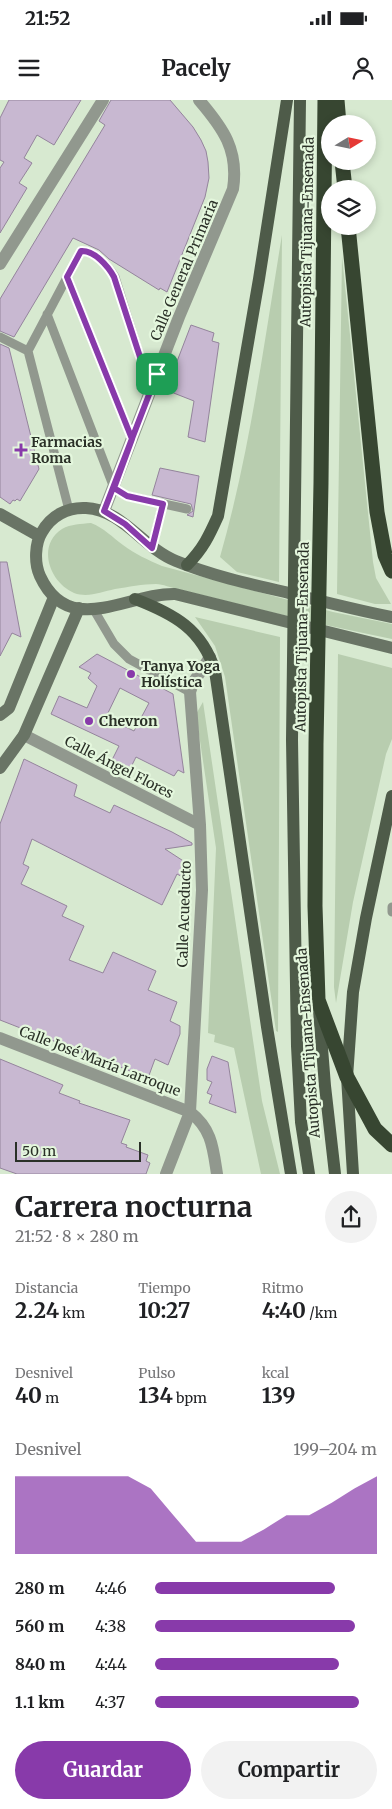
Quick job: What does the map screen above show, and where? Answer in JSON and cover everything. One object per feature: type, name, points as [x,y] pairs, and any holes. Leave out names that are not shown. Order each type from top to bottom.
[{"type":"highway","name":"Autopista Tijuana-Ensenada","points":[[318,1000],[315,906],[316,735],[322,483],[325,100]]},
{"type":"highway","points":[[337,100],[338,115]]},
{"type":"highway","points":[[349,235],[378,512],[385,554],[392,571]]},
{"type":"highway","points":[[318,1000],[346,1077],[375,1129],[392,1145]]},
{"type":"main road","points":[[187,565],[200,553],[218,516],[259,279],[287,100]]},
{"type":"main road","name":"Autopista Tijuana-Ensenada","points":[[300,100],[292,740],[297,1046],[302,1122],[309,1174]]},
{"type":"main road","points":[[392,617],[254,585],[174,561],[152,548],[125,524],[104,511],[85,508],[60,513],[47,522],[39,536],[36,555],[38,572],[54,597],[66,604],[94,610],[151,596],[175,594],[392,648]]},
{"type":"main road","points":[[0,514],[39,536]]},
{"type":"main road","points":[[0,715],[8,708],[54,597]]},
{"type":"main road","points":[[136,600],[163,610],[192,632],[210,657],[215,671],[267,1028],[291,1174]]},
{"type":"main road","points":[[0,768],[24,735],[79,608]]},
{"type":"main road","points":[[353,1174],[346,1077],[353,992],[366,918],[392,796]]},
{"type":"main road","name":"Autopista Tijuana-Ensenada","points":[[318,1000],[335,1174]]},
{"type":"street","points":[[0,264],[103,100]]},
{"type":"street","name":"Calle General Primaria","points":[[104,511],[179,317],[233,189],[235,174],[234,157],[226,137],[199,100]]},
{"type":"street","points":[[190,692],[193,683],[210,657]]},
{"type":"street","name":"Calle Acueducto","points":[[166,1174],[190,1112],[202,890],[200,825],[190,692]]},
{"type":"street","name":"Calle Ángel Flores","points":[[24,735],[200,825]]},
{"type":"street","name":"Calle José María Larroque","points":[[0,1038],[190,1112]]},
{"type":"street","points":[[190,1112],[202,1121],[208,1132],[215,1156],[217,1174]]},
{"type":"lane","points":[[69,510],[28,350],[81,251],[84,250],[108,266],[114,277],[141,360],[147,368],[157,374]]},
{"type":"lane","points":[[67,277],[132,439]]},
{"type":"lane","points":[[47,314],[114,488],[127,496],[187,509]]},
{"type":"lane","points":[[0,337],[28,350]]},
{"type":"lane","points":[[152,548],[163,504]]},
{"type":"lane","points":[[94,610],[114,644],[129,659],[190,692]]},
{"type":"lane","points":[[392,907],[392,912]]},
{"type":"green space","points":[[282,235],[279,582],[237,572],[220,557],[231,517],[248,437]]},
{"type":"green space","points":[[342,256],[373,562],[376,578],[391,604],[375,604],[337,594]]},
{"type":"green space","points":[[91,523],[104,530],[132,551],[162,566],[333,612],[392,624],[392,639],[288,616],[159,584],[146,584],[89,595],[74,593],[58,581],[53,573],[49,564],[48,554],[50,545],[54,536],[65,527]]},
{"type":"green space","points":[[195,617],[280,637],[278,1032],[276,1031],[225,677],[215,646]]},
{"type":"green space","points":[[338,654],[392,668],[392,739],[386,754],[353,902],[336,1003],[334,987]]},
{"type":"green space","points":[[203,702],[262,1101],[280,1174],[261,1174],[234,1048],[214,1042],[215,1035],[208,1033],[216,848],[196,714]]},
{"type":"building","points":[[9,100],[81,100],[54,145],[37,135],[24,158],[32,163],[19,183],[27,188],[0,233],[0,168],[4,162],[0,160],[0,118]]},
{"type":"building","points":[[111,100],[170,100],[193,127],[206,151],[209,178],[205,197],[167,292],[160,288],[159,290],[109,259],[99,250],[73,238],[14,337],[0,331],[0,299],[105,125],[99,121]]},
{"type":"building","points":[[191,325],[214,333],[212,341],[219,343],[205,442],[188,437],[194,401],[166,390]]},
{"type":"building","points":[[0,344],[9,348],[39,469],[20,501],[17,499],[13,500],[10,504],[0,497]]},
{"type":"building","points":[[160,468],[199,476],[193,517],[187,515],[193,511],[191,504],[152,495]]},
{"type":"building","points":[[0,562],[7,562],[21,637],[12,633],[0,656]]},
{"type":"building","points":[[97,654],[173,694],[184,773],[178,770],[174,776],[136,757],[130,769],[112,760],[119,746],[51,714],[59,696],[87,708],[97,686],[88,678],[91,673],[79,667]],"holes":[[[120,688],[149,703],[134,731],[106,717]]]},
{"type":"building","points":[[24,759],[77,785],[74,796],[110,813],[114,805],[192,843],[192,845],[165,849],[188,864],[188,880],[177,874],[162,905],[32,839],[23,864],[29,867],[21,884],[67,906],[62,916],[84,926],[69,960],[103,973],[113,952],[156,971],[148,990],[177,1002],[170,1021],[180,1026],[180,1034],[168,1065],[155,1059],[148,1078],[0,1020],[0,824]]},
{"type":"building","points":[[212,1056],[228,1062],[236,1113],[209,1103],[212,1095],[207,1093],[212,1082],[207,1080],[207,1069]]},
{"type":"building","points":[[0,1059],[63,1085],[59,1093],[80,1101],[79,1103],[130,1120],[121,1143],[127,1145],[126,1147],[148,1155],[146,1161],[150,1163],[146,1174],[17,1174],[0,1168]]},
{"type":"place","name":"Farmacias Roma","points":[[21,450]]},
{"type":"place","name":"Tanya Yoga Holística","points":[[131,674]]},
{"type":"place","name":"Chevron","points":[[89,721]]},
{"type":"route","points":[[157,374],[114,488],[104,511],[125,524],[152,548],[163,504],[127,496],[114,488],[132,439],[67,277],[81,251],[86,251],[108,266],[114,277],[141,360],[147,368],[157,374]]}]
